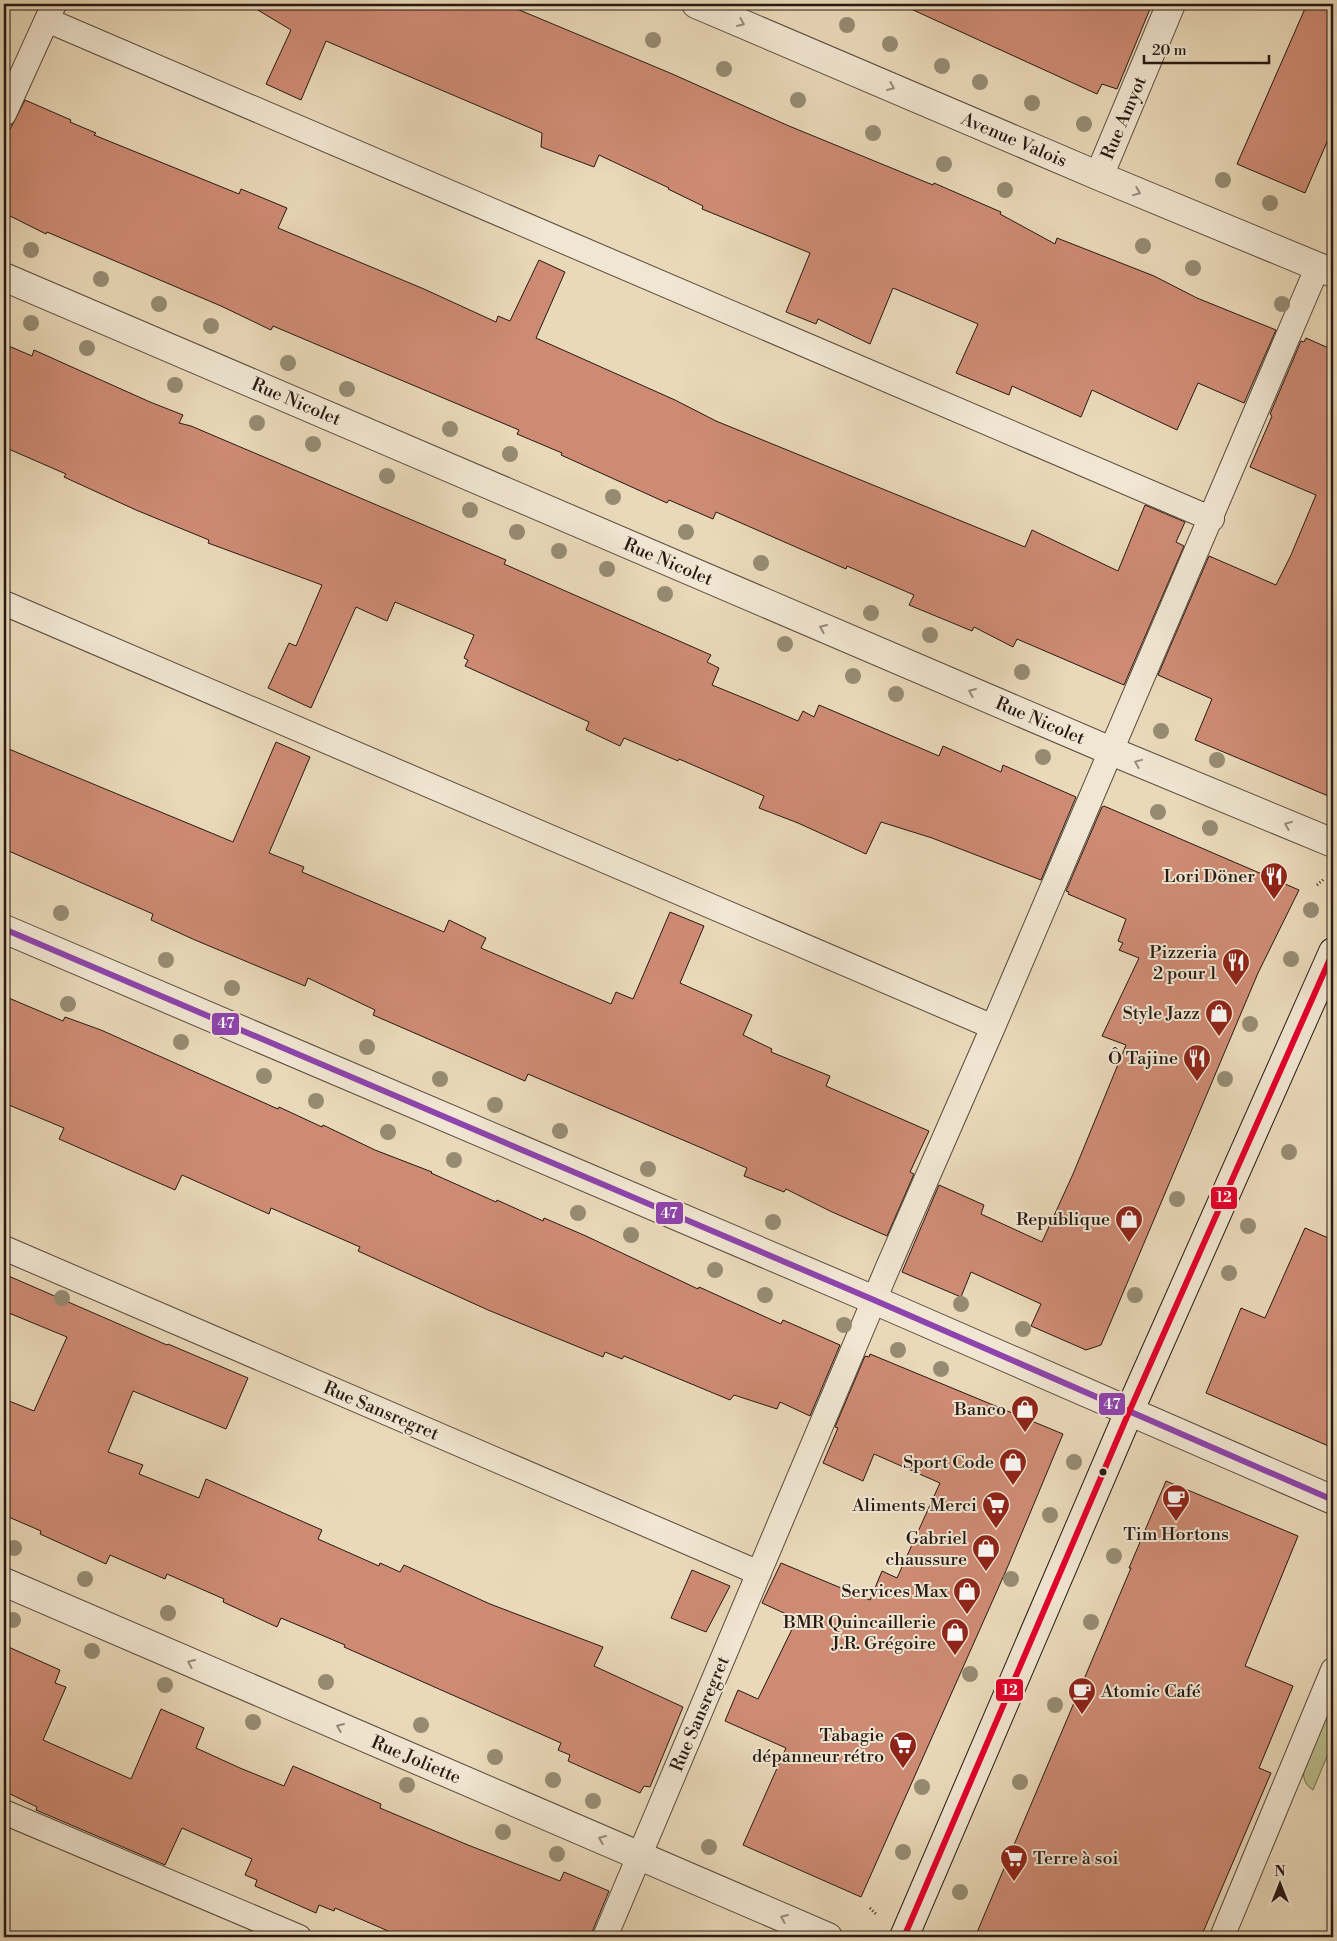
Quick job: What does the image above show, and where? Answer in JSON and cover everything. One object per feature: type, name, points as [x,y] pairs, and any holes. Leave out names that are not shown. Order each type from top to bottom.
[{"type":"street","name":"Avenue Valois","points":[[696,4],[1099,176],[1326,270]]},
{"type":"street","name":"Rue Amyot","points":[[1099,176],[1171,4]]},
{"type":"street","name":"Rue Nicolet","points":[[4,277],[1111,751],[1333,843]]},
{"type":"street","points":[[4,929],[874,1300],[1333,1500]]},
{"type":"street","points":[[904,1937],[1129,1412],[1333,952]]},
{"type":"street","name":"Rue Joliette","points":[[4,1582],[828,1937]]},
{"type":"lane","points":[[4,114],[51,12],[1212,519]]},
{"type":"lane","name":"Rue Sansregret","points":[[605,1937],[874,1300],[1111,751],[1212,519],[1326,270]]},
{"type":"lane","points":[[4,603],[993,1027]]},
{"type":"lane","name":"Rue Sansregret","points":[[4,1248],[759,1573]]},
{"type":"lane","points":[[1222,1937],[1333,1670]]},
{"type":"lane","points":[[4,1812],[299,1937]]},
{"type":"green space","points":[[1333,1695],[1333,1742],[1313,1790],[1304,1779],[1304,1765]]},
{"type":"building","points":[[248,4],[505,4],[670,73],[789,126],[933,185],[934,183],[1001,212],[1000,214],[1055,244],[1057,238],[1154,276],[1197,298],[1276,330],[1244,403],[1198,383],[1177,430],[1092,390],[1081,417],[1012,386],[1009,395],[956,373],[978,324],[893,288],[870,344],[818,319],[816,324],[786,312],[810,253],[702,209],[703,206],[669,188],[599,155],[594,167],[541,147],[542,133],[326,41],[301,100],[266,84],[291,30]]},
{"type":"building","points":[[900,4],[1152,4],[1117,89],[1102,84],[1097,94]]},
{"type":"building","points":[[1307,4],[1333,4],[1333,128],[1305,193],[1237,164]]},
{"type":"building","points":[[25,100],[71,120],[70,122],[96,133],[94,135],[239,194],[241,189],[287,208],[278,228],[424,289],[496,322],[498,316],[510,321],[539,260],[565,272],[536,338],[675,400],[716,421],[1025,547],[1032,530],[1118,571],[1145,505],[1185,522],[1176,542],[1184,546],[1124,685],[1017,639],[1013,647],[974,627],[972,631],[909,605],[914,595],[847,566],[846,569],[716,512],[713,519],[669,500],[667,503],[561,455],[562,453],[517,434],[519,430],[273,326],[271,330],[221,306],[47,232],[46,234],[4,213],[4,141]]},
{"type":"building","points":[[1306,338],[1333,350],[1333,798],[1195,740],[1212,699],[1158,675],[1209,556],[1276,585],[1291,555],[1316,495],[1250,467],[1301,341],[1304,342]]},
{"type":"building","points":[[4,344],[32,356],[34,350],[183,415],[179,423],[191,426],[506,560],[504,564],[711,655],[707,662],[719,668],[712,685],[798,721],[803,711],[814,717],[819,705],[939,756],[943,746],[1001,772],[1003,765],[1076,797],[1041,880],[932,838],[881,822],[866,854],[798,823],[759,808],[764,796],[679,759],[678,761],[624,738],[620,746],[586,730],[589,722],[465,666],[468,660],[464,658],[474,635],[395,602],[387,621],[356,607],[311,708],[268,688],[289,643],[296,646],[322,585],[208,543],[209,540],[136,510],[64,477],[66,474],[4,447]]},
{"type":"building","points":[[276,742],[310,757],[269,853],[304,867],[302,872],[444,932],[449,920],[486,938],[481,948],[611,1004],[616,992],[633,999],[670,912],[704,926],[680,983],[752,1015],[743,1035],[772,1049],[771,1052],[830,1076],[826,1086],[929,1131],[910,1172],[914,1174],[887,1236],[786,1189],[784,1192],[744,1176],[747,1168],[704,1149],[528,1074],[525,1081],[373,1015],[375,1010],[308,978],[305,986],[195,940],[151,920],[153,914],[4,849],[4,747],[233,842]]},
{"type":"building","points":[[1104,806],[1299,890],[1258,973],[1101,1345],[1086,1350],[1031,1326],[1041,1304],[971,1272],[961,1297],[902,1272],[939,1185],[984,1205],[981,1214],[1042,1242],[1073,1174],[1126,1045],[1102,1036],[1139,958],[1119,950],[1123,943],[1118,941],[1126,919],[1068,894],[1069,892],[1066,891]]},
{"type":"building","points":[[4,996],[63,1021],[65,1017],[101,1030],[278,1109],[279,1107],[322,1127],[323,1125],[375,1150],[432,1172],[496,1202],[497,1200],[543,1221],[544,1218],[586,1236],[698,1289],[699,1287],[781,1324],[783,1320],[840,1345],[810,1416],[780,1402],[777,1409],[734,1395],[730,1400],[624,1356],[622,1359],[605,1352],[603,1357],[488,1310],[358,1251],[360,1247],[271,1208],[269,1214],[182,1175],[175,1190],[59,1139],[64,1128],[4,1103]]},
{"type":"building","points":[[1305,1228],[1333,1240],[1333,1448],[1206,1393],[1241,1308],[1265,1318]]},
{"type":"building","points":[[4,1274],[248,1378],[226,1429],[133,1391],[108,1452],[143,1465],[139,1474],[199,1498],[206,1479],[322,1530],[318,1539],[379,1566],[380,1563],[400,1572],[404,1565],[490,1604],[603,1647],[594,1666],[683,1707],[650,1787],[644,1786],[640,1793],[568,1761],[570,1755],[558,1750],[561,1743],[281,1618],[277,1627],[223,1602],[224,1599],[167,1574],[165,1579],[110,1555],[106,1564],[40,1534],[41,1531],[4,1515],[4,1399],[34,1411],[67,1337],[4,1311]]},
{"type":"building","points":[[870,1354],[1063,1434],[1008,1566],[861,1897],[743,1845],[786,1748],[725,1721],[738,1690],[758,1699],[797,1619],[762,1603],[781,1563],[870,1600],[882,1571],[897,1578],[940,1483],[874,1454],[863,1481],[823,1463],[838,1428],[835,1427],[865,1356],[869,1357]]},
{"type":"building","points":[[1166,1481],[1298,1536],[1245,1666],[1293,1686],[1259,1768],[1271,1773],[1201,1937],[975,1937],[1131,1568],[1129,1568]]},
{"type":"building","points":[[692,1570],[730,1586],[706,1632],[671,1618]]},
{"type":"building","points":[[4,1645],[60,1670],[55,1683],[66,1687],[43,1740],[131,1779],[161,1709],[204,1728],[196,1748],[284,1786],[293,1766],[381,1804],[380,1808],[468,1845],[560,1881],[564,1872],[609,1891],[590,1937],[402,1937],[335,1908],[334,1911],[319,1905],[316,1913],[255,1886],[257,1880],[245,1875],[252,1859],[182,1828],[165,1865],[36,1810],[37,1807],[4,1791]]},
{"type":"transit line","name":"47","points":[[4,929],[874,1300],[1333,1500]]},
{"type":"transit line","name":"12","points":[[904,1937],[1129,1412],[1333,952]]},
{"type":"place","name":"Lori Döner","points":[[1274,900]]},
{"type":"place","name":"Pizzeria 2 pour 1","points":[[1236,986]]},
{"type":"place","name":"Style Jazz","points":[[1219,1037]]},
{"type":"place","name":"Ô Tajine","points":[[1197,1082]]},
{"type":"place","name":"Republique","points":[[1129,1243]]},
{"type":"place","name":"Banco","points":[[1025,1433]]},
{"type":"place","name":"Sport Code","points":[[1013,1486]]},
{"type":"place","name":"Tim Hortons","points":[[1176,1522]]},
{"type":"place","name":"Aliments Merci","points":[[996,1529]]},
{"type":"place","name":"Gabriel chaussure","points":[[986,1572]]},
{"type":"place","name":"Services Max","points":[[967,1615]]},
{"type":"place","name":"BMR Quincaillerie J.R. Grégoire","points":[[955,1656]]},
{"type":"place","name":"Atomic Café","points":[[1082,1715]]},
{"type":"place","name":"Tabagie dépanneur rétro","points":[[903,1769]]},
{"type":"place","name":"Terre à soi","points":[[1014,1882]]}]
